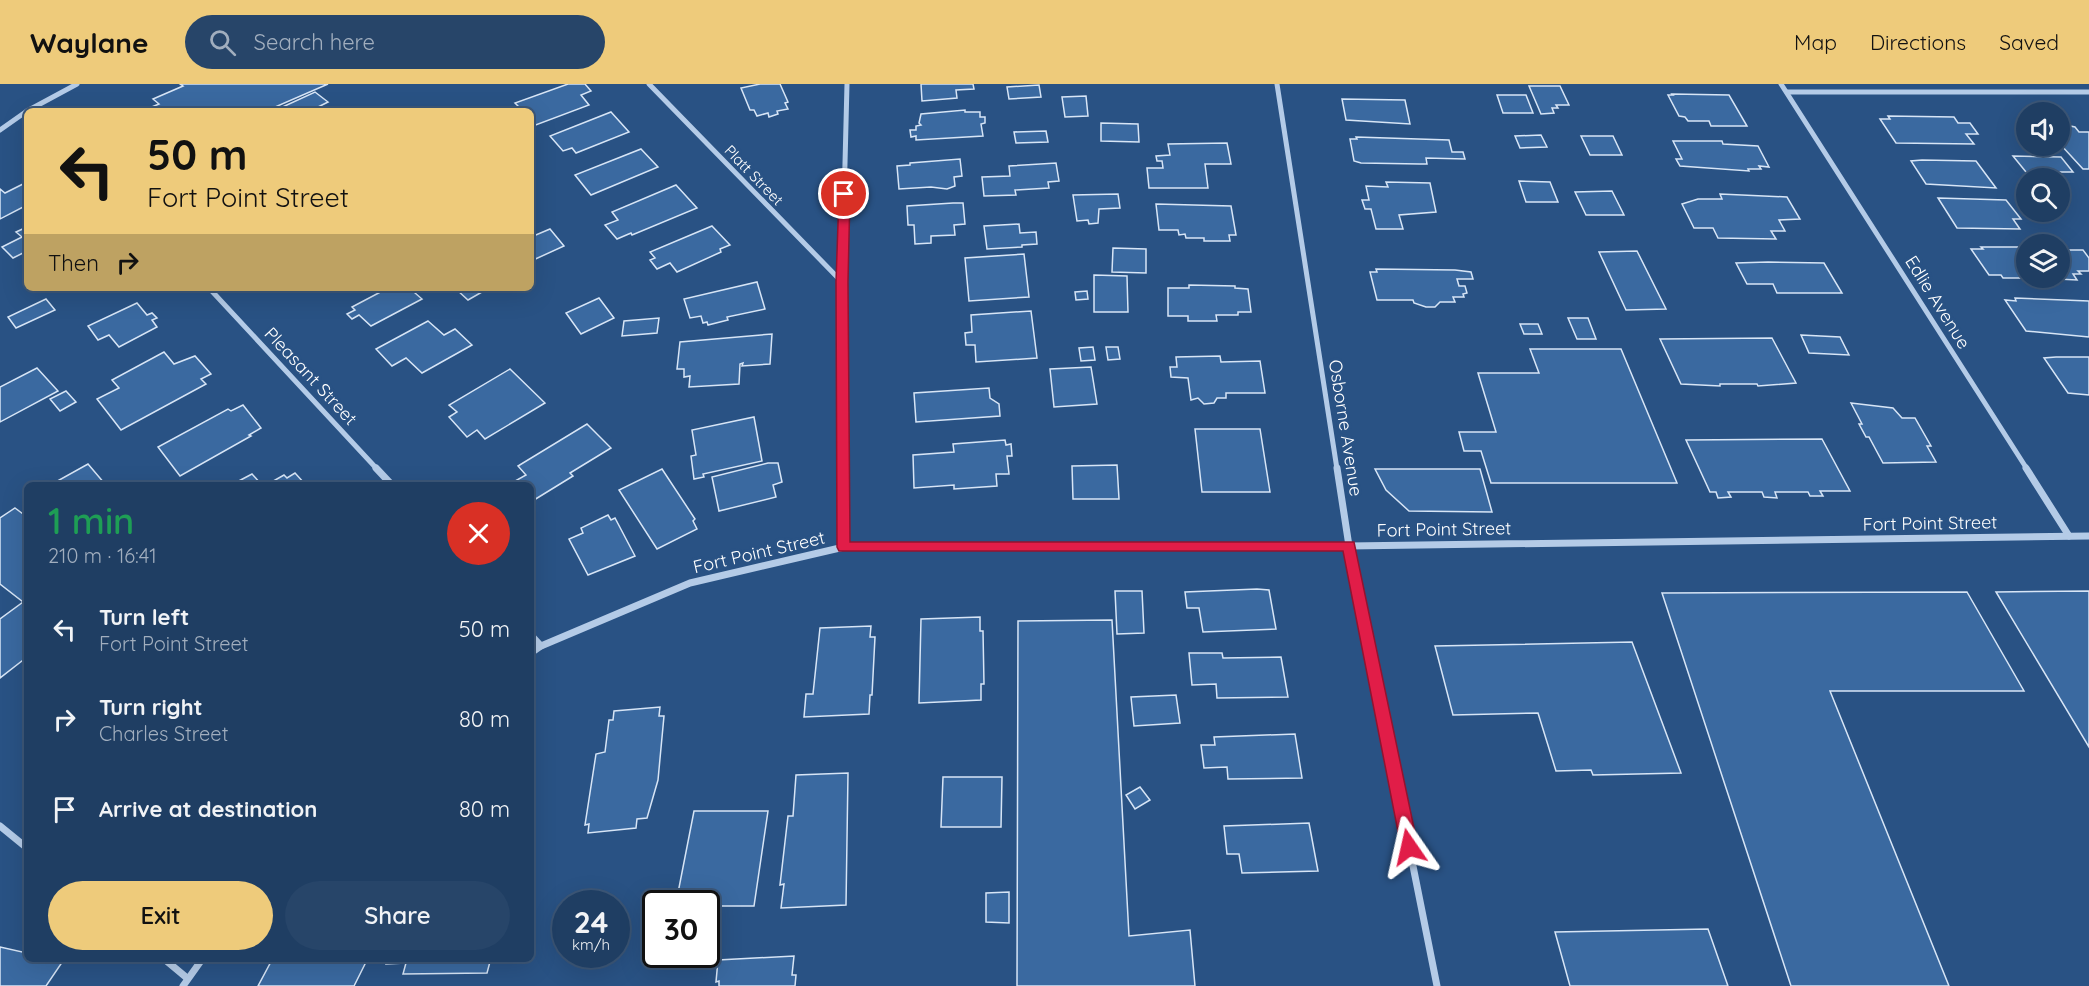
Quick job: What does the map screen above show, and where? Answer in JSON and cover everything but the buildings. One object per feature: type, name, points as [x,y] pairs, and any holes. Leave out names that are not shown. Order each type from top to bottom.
[{"type":"street","points":[[33,108],[77,84]]},
{"type":"street","name":"Platt Street","points":[[649,84],[842,282]]},
{"type":"street","points":[[844,547],[842,282],[847,84]]},
{"type":"street","name":"Osborne Avenue","points":[[1277,84],[1349,546],[1437,986]]},
{"type":"street","name":"Edlie Avenue","points":[[1781,84],[2069,536]]},
{"type":"street","points":[[1787,92],[2089,92]]},
{"type":"street","points":[[0,130],[24,113]]},
{"type":"street","name":"Pleasant Street","points":[[212,291],[389,482]]},
{"type":"street","name":"Fort Point Street","points":[[534,651],[690,583],[844,547],[1349,546],[2089,536]]},
{"type":"street","points":[[534,638],[541,646]]},
{"type":"street","points":[[0,826],[24,846]]},
{"type":"street","points":[[167,962],[185,982],[200,962]]},
{"type":"route","points":[[844,194],[842,282],[844,547],[1349,546],[1409,847]]}]
